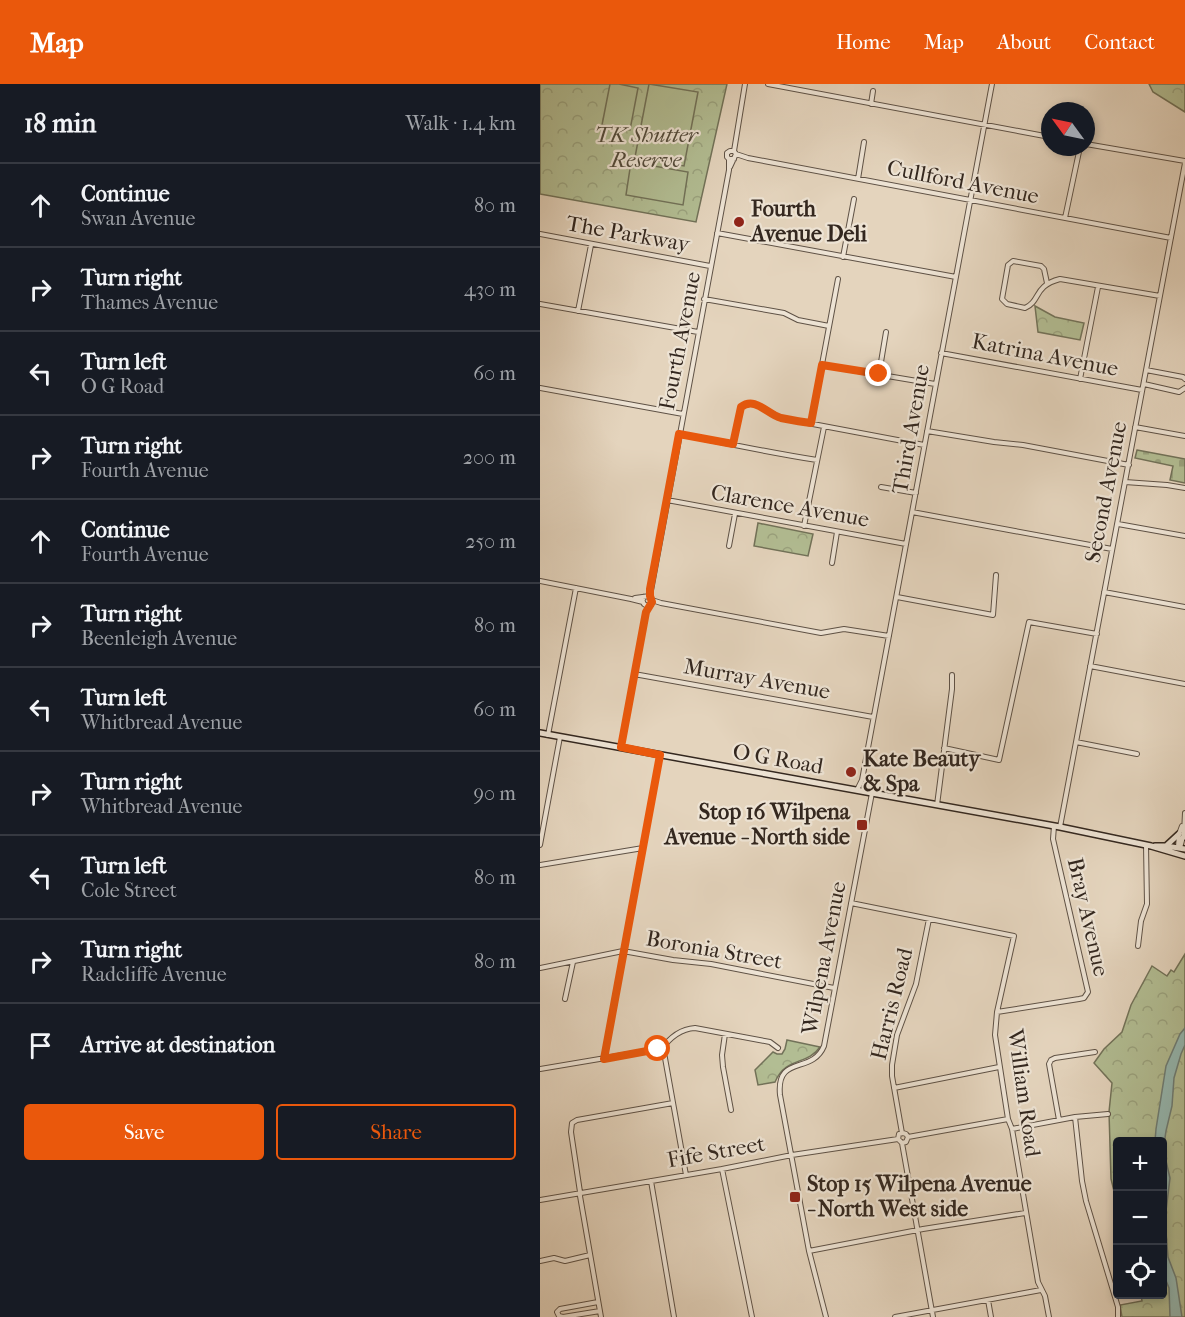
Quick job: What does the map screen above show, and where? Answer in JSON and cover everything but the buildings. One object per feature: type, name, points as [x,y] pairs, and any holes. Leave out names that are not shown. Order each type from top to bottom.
[{"type":"main road","name":"O G Road","points":[[540,733],[1057,827],[1148,846],[1180,850]]},
{"type":"main road","points":[[1166,846],[1182,834]]},
{"type":"main road","name":"O G Road","points":[[1148,846],[1166,846],[1180,850],[1185,856]]},
{"type":"street","name":"Fourth Avenue","points":[[621,747],[745,84]]},
{"type":"street","points":[[768,84],[1041,135]]},
{"type":"street","name":"Third Avenue","points":[[857,790],[862,780],[897,597],[992,84]]},
{"type":"street","points":[[871,104],[873,91]]},
{"type":"street","points":[[858,179],[864,142]]},
{"type":"street","points":[[1095,146],[1185,162]]},
{"type":"street","name":"Cullford Avenue","points":[[733,155],[1171,238]]},
{"type":"street","points":[[1065,218],[1078,156]]},
{"type":"street","name":"Second Avenue","points":[[1057,827],[1097,634],[1185,162]]},
{"type":"street","points":[[843,257],[854,199]]},
{"type":"street","points":[[717,233],[956,277]]},
{"type":"street","name":"The Parkway","points":[[540,234],[710,266]]},
{"type":"street","points":[[578,311],[591,244]]},
{"type":"street","points":[[1047,283],[1044,269],[1041,266],[1013,261],[1008,265],[1002,298],[1006,304],[1026,308],[1031,305],[1047,283],[1060,279],[1160,296]]},
{"type":"street","points":[[811,423],[838,279]]},
{"type":"street","points":[[1080,379],[1098,287]]},
{"type":"street","points":[[704,299],[784,313],[798,320],[829,326]]},
{"type":"street","points":[[540,304],[698,332]]},
{"type":"street","points":[[879,374],[886,332]]},
{"type":"street","name":"Katrina Avenue","points":[[941,353],[1142,390]]},
{"type":"street","points":[[822,365],[935,384]]},
{"type":"street","points":[[1146,370],[1185,379]]},
{"type":"street","points":[[1144,384],[1179,392],[1185,388]]},
{"type":"street","points":[[540,388],[683,414]]},
{"type":"street","points":[[733,444],[741,407],[748,404],[760,406],[777,416],[924,445]]},
{"type":"street","points":[[804,526],[824,426]]},
{"type":"street","points":[[1135,427],[1185,436]]},
{"type":"street","points":[[927,431],[1023,445],[1129,465]]},
{"type":"street","points":[[679,434],[817,460]]},
{"type":"street","points":[[1125,482],[1185,488]]},
{"type":"street","points":[[881,487],[916,493]]},
{"type":"street","name":"Clarence Avenue","points":[[667,500],[906,544]]},
{"type":"street","points":[[912,512],[1112,549]]},
{"type":"street","points":[[729,546],[735,514]]},
{"type":"street","points":[[1118,524],[1185,536]]},
{"type":"street","points":[[832,563],[837,532]]},
{"type":"street","points":[[897,597],[993,615],[996,575]]},
{"type":"street","points":[[540,581],[821,633],[844,629],[889,636]]},
{"type":"street","points":[[548,735],[576,588]]},
{"type":"street","points":[[1104,592],[1185,607]]},
{"type":"street","points":[[944,748],[999,760],[1029,622],[1097,634]]},
{"type":"street","points":[[1090,666],[1185,684]]},
{"type":"street","name":"Murray Avenue","points":[[634,674],[873,717]]},
{"type":"street","points":[[937,805],[952,675]]},
{"type":"street","points":[[540,845],[560,737]]},
{"type":"street","points":[[1076,742],[1137,754]]},
{"type":"street","points":[[604,1059],[660,755]]},
{"type":"street","name":"Third Avenue","points":[[862,780],[868,792]]},
{"type":"street","name":"Wilpena Avenue","points":[[826,1317],[809,1251],[780,1095],[780,1081],[790,1068],[812,1060],[824,1047],[851,903],[868,792]]},
{"type":"street","points":[[1180,850],[1185,813]]},
{"type":"street","name":"Bray Avenue","points":[[997,1012],[1084,998],[1088,992],[1053,839],[1057,827]]},
{"type":"street","points":[[1138,946],[1141,921],[1147,904],[1148,846]]},
{"type":"street","points":[[540,865],[643,848]]},
{"type":"street","points":[[851,903],[929,919]]},
{"type":"street","name":"William Road","points":[[929,919],[1014,936],[997,1012],[994,1040],[1038,1282],[1045,1296],[1049,1317]]},
{"type":"street","name":"Harris Road","points":[[902,1133],[891,1065],[897,1035],[916,984],[929,919]]},
{"type":"street","points":[[540,968],[623,951]]},
{"type":"street","name":"Boronia Street","points":[[623,951],[711,964],[835,988]]},
{"type":"street","points":[[565,999],[573,962]]},
{"type":"street","points":[[661,1050],[675,1034],[683,1029],[696,1028],[770,1042],[778,1048]]},
{"type":"street","points":[[725,1034],[722,1055],[731,1110]]},
{"type":"street","points":[[540,1070],[661,1050]]},
{"type":"street","points":[[661,1050],[665,1058],[686,1175]]},
{"type":"street","points":[[1059,1120],[1049,1064],[1051,1060],[1095,1052]]},
{"type":"street","points":[[894,1088],[999,1067]]},
{"type":"street","points":[[601,1317],[579,1196],[571,1132],[573,1121],[673,1103]]},
{"type":"street","points":[[1012,1129],[1075,1117],[1108,1114]]},
{"type":"street","points":[[1075,1117],[1084,1191],[1118,1307],[1118,1317]]},
{"type":"street","points":[[933,1317],[903,1143],[898,1139],[899,1134],[906,1134],[908,1137],[1008,1119]]},
{"type":"street","points":[[903,1143],[908,1137]]},
{"type":"street","name":"Fife Street","points":[[540,1200],[792,1155],[898,1139]]},
{"type":"street","points":[[722,1169],[752,1317]]},
{"type":"street","points":[[651,1181],[674,1317]]},
{"type":"street","points":[[809,1251],[917,1230],[1025,1213]]},
{"type":"street","points":[[540,1261],[554,1258],[565,1261],[590,1255]]},
{"type":"street","points":[[895,1317],[1041,1290]]},
{"type":"street","points":[[988,1300],[991,1317]]},
{"type":"street","points":[[598,1302],[560,1309],[557,1312],[563,1317],[600,1311]]},
{"type":"green space","name":"TK Shutter Reserve","points":[[540,84],[727,84],[696,222],[540,194]]},
{"type":"green space","points":[[610,84],[638,88],[630,130],[602,125]]},
{"type":"green space","points":[[649,84],[698,92],[684,166],[635,157]]},
{"type":"green space","points":[[1149,84],[1185,84],[1185,112],[1153,92]]},
{"type":"green space","points":[[631,162],[688,172],[683,205],[626,195]]},
{"type":"green space","points":[[1035,306],[1055,317],[1084,323],[1080,340],[1038,332]]},
{"type":"green space","points":[[1137,450],[1185,459],[1185,483],[1170,480],[1173,466],[1135,458]]},
{"type":"green space","points":[[758,523],[813,534],[808,556],[754,546]]},
{"type":"green space","points":[[1185,954],[1185,1317],[1122,1317],[1120,1305],[1142,1301],[1142,1299],[1167,1299],[1167,1137],[1113,1137],[1113,1187],[1109,1112],[1112,1083],[1094,1063],[1104,1049],[1122,1032],[1131,1005],[1152,966],[1167,976],[1171,970],[1174,972]]},
{"type":"green space","points":[[787,1040],[820,1047],[809,1057],[785,1068],[775,1082],[758,1085],[755,1070],[773,1052],[782,1054]]},
{"type":"water","points":[[1185,1028],[1185,1045],[1174,1078],[1172,1106],[1165,1137],[1155,1137],[1166,1066]]},
{"type":"water","points":[[1167,1165],[1170,1178],[1167,1203]]},
{"type":"water","points":[[1167,1244],[1168,1257],[1176,1278],[1182,1317],[1170,1317]]},
{"type":"place","name":"Fourth Avenue Deli","points":[[739,222]]},
{"type":"place","name":"Kate Beauty & Spa","points":[[851,772]]},
{"type":"place","name":"Stop 16 Wilpena Avenue - North side","points":[[862,825]]},
{"type":"place","name":"Stop 15 Wilpena Avenue - North West side","points":[[795,1197]]},
{"type":"route","points":[[658,1049],[604,1059],[660,755],[621,747],[646,612],[652,602],[650,589],[679,434],[733,444],[741,407],[748,404],[764,407],[781,418],[811,423],[822,365],[879,374]]}]
